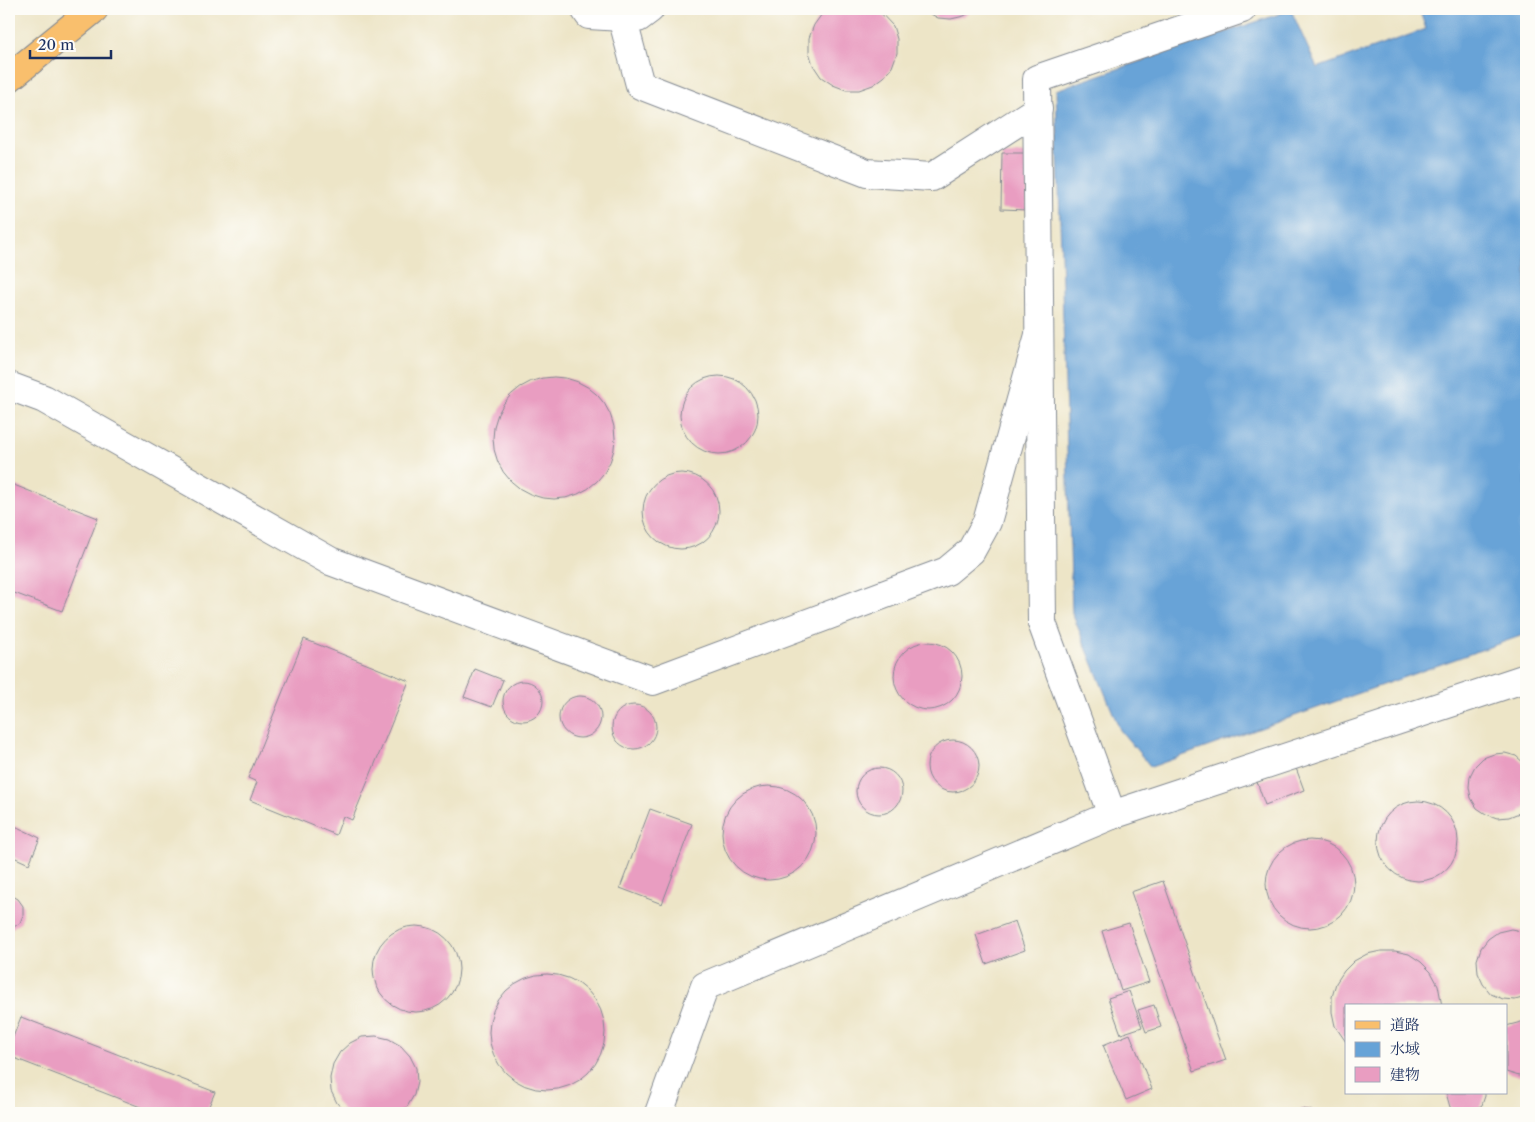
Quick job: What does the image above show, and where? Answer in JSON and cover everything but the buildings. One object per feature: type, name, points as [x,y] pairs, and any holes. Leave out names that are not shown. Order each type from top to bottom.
[{"type":"main road","points":[[9,78],[94,9]]},
{"type":"lane","points":[[585,9],[589,15],[638,18],[650,9]]},
{"type":"lane","points":[[1112,815],[1042,623],[1037,79],[1242,9]]},
{"type":"lane","points":[[622,17],[640,85],[867,173],[932,177],[1038,109]]},
{"type":"lane","points":[[9,386],[44,400],[330,561],[653,681],[947,571],[971,551],[987,522],[1039,334]]},
{"type":"lane","points":[[659,1113],[705,986],[1112,815],[1526,678]]},
{"type":"water","points":[[1419,9],[1526,9],[1526,634],[1151,767],[1120,730],[1072,613],[1056,90],[1291,10],[1317,68],[1426,29]]}]
